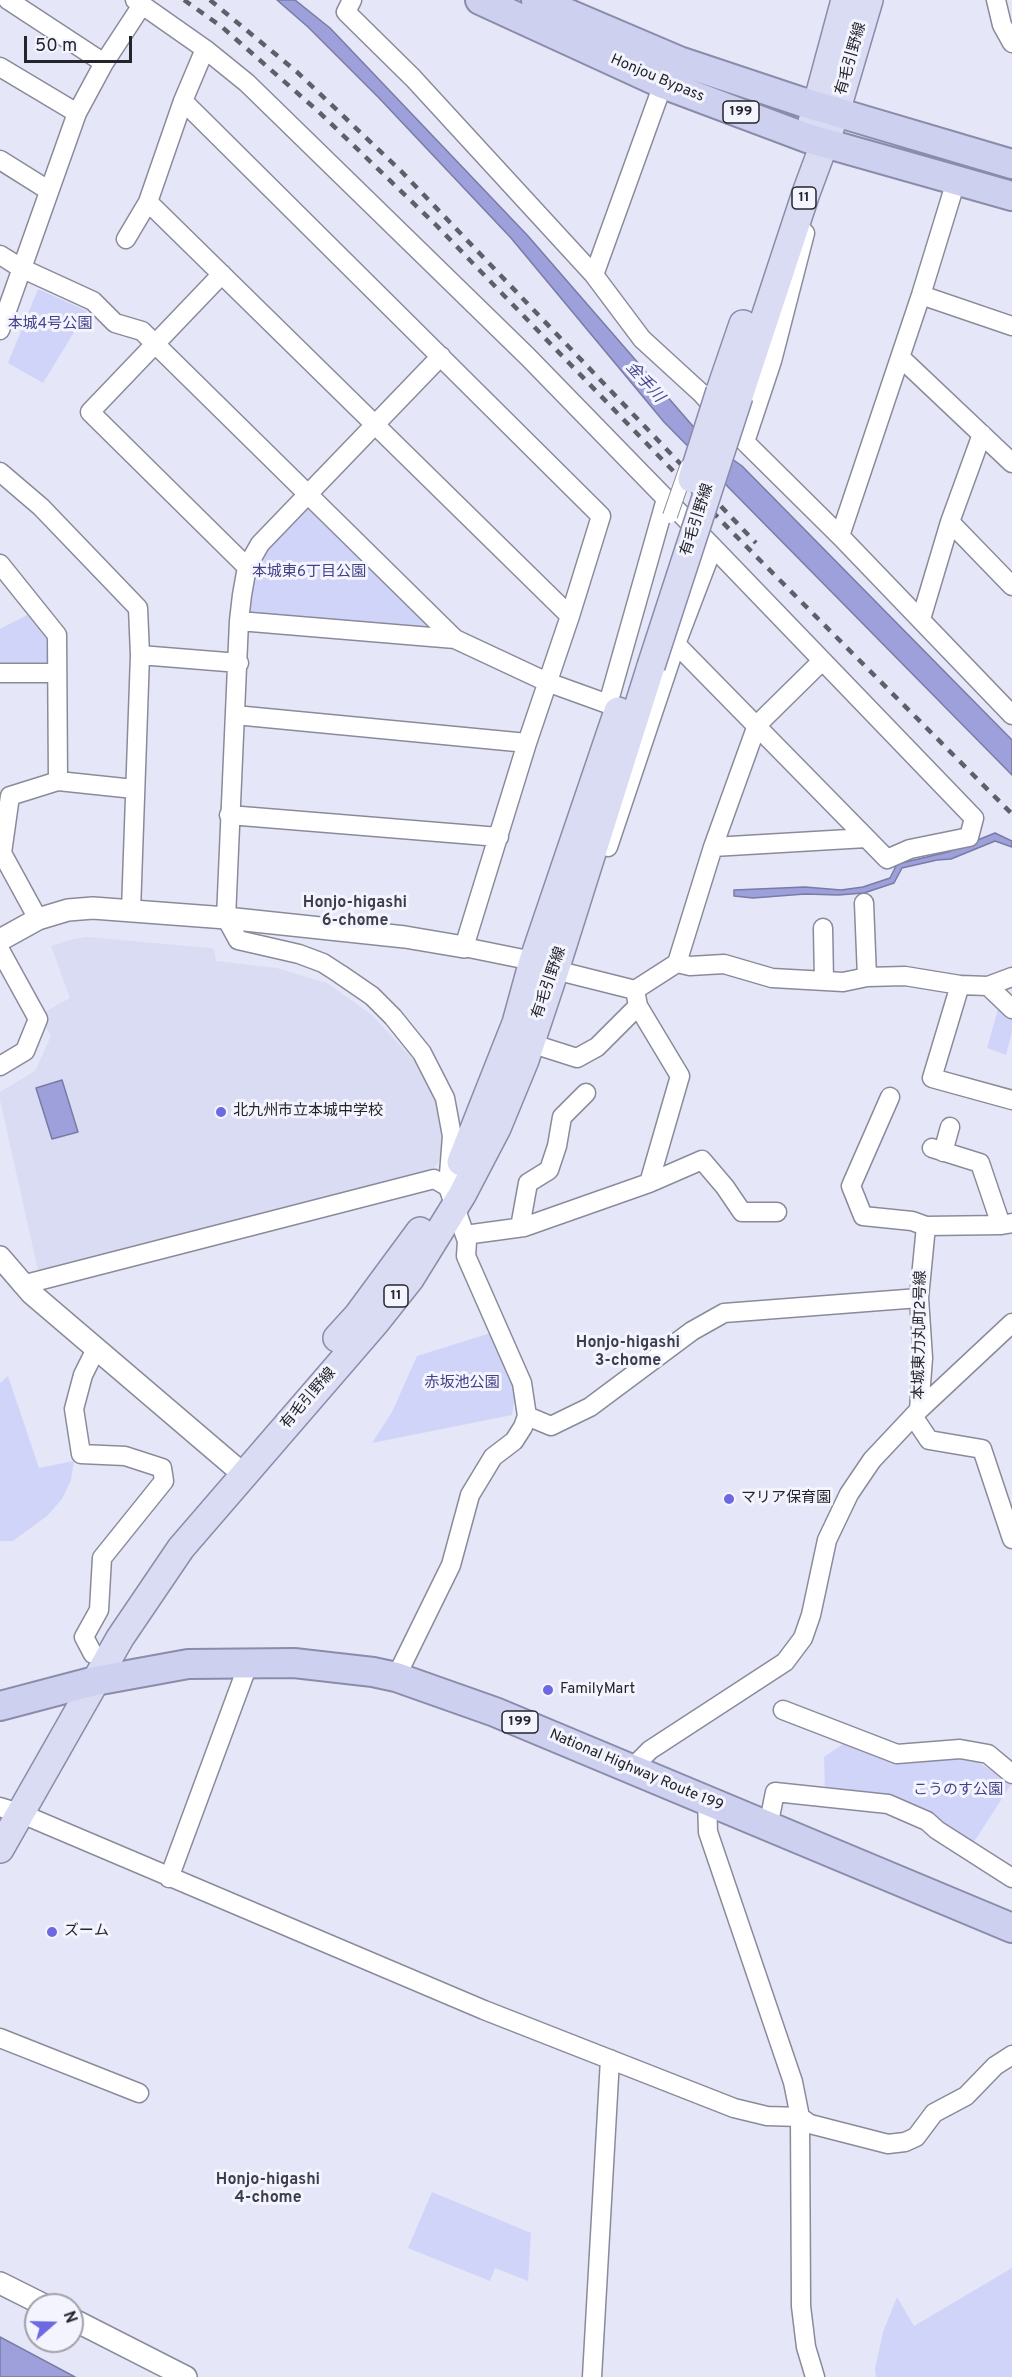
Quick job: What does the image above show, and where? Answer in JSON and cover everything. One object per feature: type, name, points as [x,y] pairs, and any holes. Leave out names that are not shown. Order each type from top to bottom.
[{"type":"highway","name":"Honjou Bypass","points":[[480,0],[663,84],[816,141],[1012,196]]},
{"type":"highway","name":"Honjou Bypass","points":[[536,0],[679,60],[799,101],[1012,164]]},
{"type":"highway","name":"National Highway Route 199","points":[[0,1706],[87,1674],[188,1664],[249,1662],[344,1668],[396,1677],[495,1712],[1012,1928]]},
{"type":"main road","name":"有毛引野線","points":[[827,109],[845,0]]},
{"type":"main road","name":"有毛引野線","points":[[452,1197],[457,1172],[516,1023],[544,966],[643,662],[724,391],[869,0]]},
{"type":"main road","name":"有毛引野線","points":[[724,391],[806,193],[816,141]]},
{"type":"main road","name":"有毛引野線","points":[[0,1849],[6,1811],[87,1674],[120,1638],[236,1468],[410,1246],[452,1197],[497,1128],[530,1043],[544,966],[613,706],[643,662]]},
{"type":"street","points":[[8,0],[104,63]]},
{"type":"street","points":[[352,0],[346,12],[413,78],[594,275],[642,339],[701,393],[1012,715]]},
{"type":"street","points":[[996,0],[1002,25],[1012,43]]},
{"type":"street","points":[[0,329],[77,113],[138,2],[205,49],[247,83],[502,332],[668,508],[713,547],[974,818],[969,837],[910,849],[887,859],[676,644]]},
{"type":"street","points":[[126,239],[148,202],[183,101],[205,49]]},
{"type":"street","points":[[0,67],[77,113]]},
{"type":"street","points":[[594,275],[663,84]]},
{"type":"street","points":[[183,101],[601,516],[464,947]]},
{"type":"street","points":[[0,160],[48,190]]},
{"type":"street","points":[[840,536],[901,358],[956,181]]},
{"type":"street","points":[[746,442],[772,361],[804,237],[806,193]]},
{"type":"street","points":[[148,202],[570,616]]},
{"type":"street","points":[[0,255],[21,268],[93,302],[116,323],[142,331],[455,639]]},
{"type":"street","points":[[222,274],[90,412],[248,567]]},
{"type":"street","points":[[921,295],[1012,326]]},
{"type":"street","points":[[396,1677],[451,1565],[470,1495],[493,1457],[514,1442],[527,1416],[522,1383],[466,1256],[467,1241],[452,1197],[452,1136],[445,1098],[422,1053],[393,1017],[372,996],[323,963],[299,954],[238,940],[226,918],[229,815],[239,663],[239,621],[248,567],[260,543],[441,356]]},
{"type":"street","points":[[901,358],[1012,463]]},
{"type":"street","points":[[239,621],[455,639],[547,681],[613,706],[668,508],[724,391]]},
{"type":"street","points":[[921,619],[950,522],[982,434]]},
{"type":"street","points":[[0,472],[41,507],[138,608],[140,655],[131,911]]},
{"type":"street","points":[[950,522],[1012,586]]},
{"type":"street","points":[[544,966],[576,939],[676,644],[713,547]]},
{"type":"street","points":[[0,564],[57,635],[58,781]]},
{"type":"street","points":[[140,655],[239,663]]},
{"type":"street","points":[[530,1043],[577,1058],[597,1047],[637,998],[677,963],[713,847],[757,724],[822,661]]},
{"type":"street","points":[[0,673],[57,674]]},
{"type":"street","points":[[235,715],[527,743]]},
{"type":"street","points":[[38,919],[1,854],[10,796],[58,781],[134,789]]},
{"type":"street","points":[[229,815],[498,837]]},
{"type":"street","points":[[713,847],[866,838]]},
{"type":"street","points":[[864,903],[867,976]]},
{"type":"street","points":[[0,940],[38,919],[68,910],[93,908],[226,918],[405,937],[464,947],[544,966],[637,998],[680,1076],[649,1184]]},
{"type":"street","points":[[823,928],[824,981]]},
{"type":"street","points":[[0,950],[38,1019],[25,1051],[0,1066]]},
{"type":"street","points":[[677,963],[690,966],[724,964],[772,978],[843,982],[867,976],[905,976],[960,985],[988,986],[1012,977]]},
{"type":"street","points":[[960,985],[932,1078],[1012,1100]]},
{"type":"street","points":[[988,986],[1012,1010]]},
{"type":"street","points":[[520,1227],[528,1183],[549,1170],[557,1146],[562,1117],[586,1093]]},
{"type":"street","points":[[890,1097],[851,1186],[863,1216],[912,1221],[926,1226],[1006,1224],[980,1163],[937,1150],[950,1127]]},
{"type":"street","points":[[465,1234],[520,1227],[649,1184],[702,1161],[726,1187],[742,1212],[777,1212]]},
{"type":"street","points":[[22,1285],[434,1179],[452,1197]]},
{"type":"street","name":"本城東力丸町2号線","points":[[631,1769],[650,1750],[785,1662],[803,1638],[811,1615],[827,1540],[849,1494],[872,1460],[916,1413],[923,1358],[919,1298],[926,1226]]},
{"type":"street","points":[[0,1257],[22,1285],[236,1468]]},
{"type":"street","points":[[527,1416],[551,1426],[590,1407],[693,1331],[724,1313],[919,1298]]},
{"type":"street","points":[[1012,1323],[916,1413],[929,1440],[982,1449],[1012,1539]]},
{"type":"street","points":[[87,1674],[84,1637],[99,1610],[102,1558],[164,1481],[162,1468],[153,1465],[125,1456],[81,1454],[74,1409],[83,1375],[96,1349]]},
{"type":"street","points":[[169,1878],[249,1662]]},
{"type":"street","points":[[783,1710],[897,1754],[960,1749],[988,1754],[1012,1774]]},
{"type":"street","points":[[768,1827],[775,1792],[888,1804],[927,1821],[937,1830],[1012,1878]]},
{"type":"street","points":[[707,1799],[708,1832],[793,2082],[800,2117],[801,2306],[806,2347],[815,2377]]},
{"type":"street","points":[[6,1811],[484,2010],[734,2108],[767,2116],[800,2117],[810,2124],[888,2144],[905,2142],[916,2136],[934,2114],[966,2096],[995,2066],[1012,2055]]},
{"type":"street","points":[[0,2038],[139,2093]]},
{"type":"street","points":[[592,2377],[610,2060]]},
{"type":"street","points":[[0,2283],[24,2295]]},
{"type":"street","points":[[84,2325],[186,2377]]},
{"type":"shaded area","name":"北九州市立本城中学校","points":[[87,937],[210,948],[214,949],[216,961],[277,968],[327,983],[372,1015],[419,1066],[436,1099],[442,1123],[443,1156],[431,1172],[39,1275],[0,1092],[35,1071],[51,1036],[39,1015],[70,998],[51,946]]},
{"type":"green space","name":"本城4号公園","points":[[38,289],[87,311],[43,383],[8,363]]},
{"type":"green space","name":"本城東6丁目公園","points":[[308,504],[428,623],[423,631],[247,616],[250,587],[258,560],[277,535]]},
{"type":"green space","points":[[31,613],[49,637],[48,671],[0,669],[0,629]]},
{"type":"green space","points":[[999,1006],[1012,1017],[1012,1032],[1006,1055],[987,1048]]},
{"type":"green space","name":"赤坂池公園","points":[[494,1332],[509,1370],[515,1395],[512,1415],[372,1443],[392,1412],[417,1356]]},
{"type":"green space","points":[[8,1376],[39,1468],[74,1461],[71,1480],[62,1499],[47,1516],[13,1541],[0,1541],[0,1383]]},
{"type":"green space","name":"こうのす公園","points":[[849,1740],[963,1753],[1012,1783],[972,1845],[935,1818],[825,1791],[824,1757]]},
{"type":"green space","points":[[432,2192],[531,2233],[528,2281],[495,2268],[490,2281],[408,2248]]},
{"type":"green space","points":[[1012,2268],[1012,2377],[876,2377],[875,2369],[883,2332],[897,2297],[914,2326]]},
{"type":"water","name":"金手川","points":[[277,0],[295,0],[330,28],[528,236],[704,439],[742,466],[1012,740],[1012,775],[664,422],[511,238],[379,98],[308,27]]},
{"type":"water","points":[[995,833],[1012,841],[1012,847],[995,841],[951,859],[902,868],[894,883],[864,893],[753,898],[734,896],[734,890],[805,887],[841,890],[863,887],[890,878],[897,864],[948,852]]},
{"type":"water","points":[[62,1080],[78,1132],[52,1139],[36,1088]]},
{"type":"water","points":[[0,2337],[24,2350],[24,2353],[30,2353],[75,2377],[0,2377]]},
{"type":"railway","points":[[184,0],[222,27],[319,112],[436,225],[731,531],[1012,814]]},
{"type":"railway","points":[[210,0],[297,72],[401,171],[756,543]]},
{"type":"place","name":"北九州市立本城中学校","points":[[221,1112]]},
{"type":"place","name":"マリア保育園","points":[[729,1499]]},
{"type":"place","name":"FamilyMart","points":[[548,1690]]},
{"type":"place","name":"ズーム","points":[[52,1932]]},
{"type":"district","name":"Honjo-higashi 6-chome","points":[[355,913]]},
{"type":"district","name":"Honjo-higashi 3-chome","points":[[628,1353]]},
{"type":"district","name":"Honjo-higashi 4-chome","points":[[268,2190]]}]
